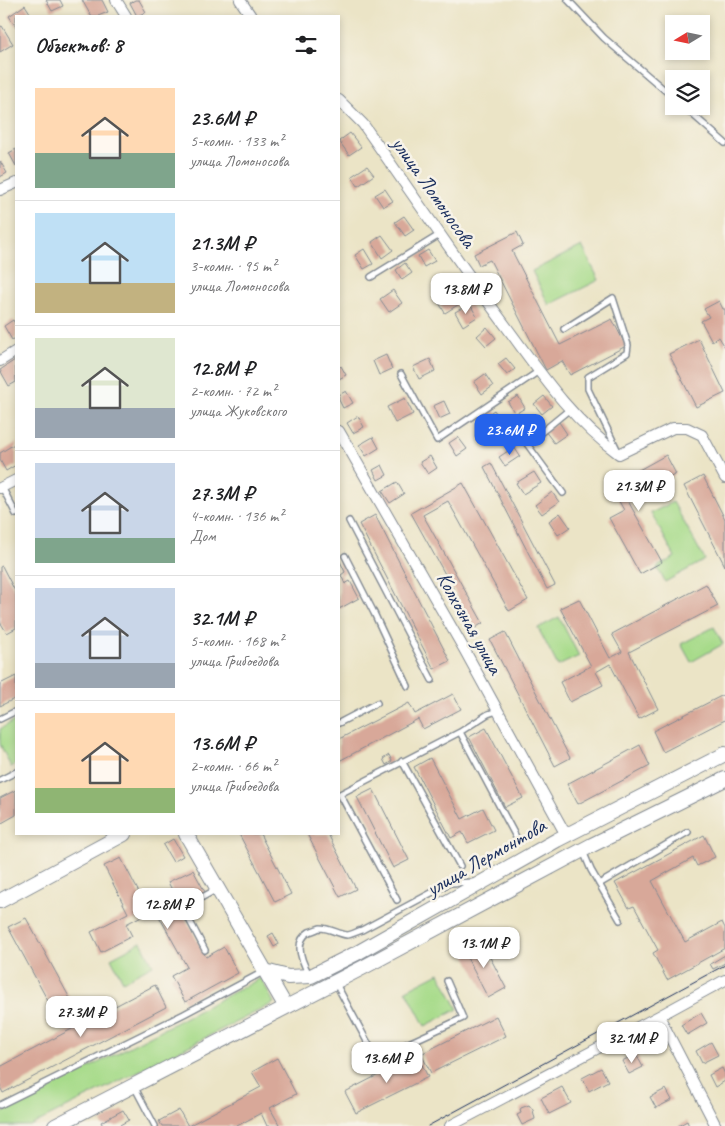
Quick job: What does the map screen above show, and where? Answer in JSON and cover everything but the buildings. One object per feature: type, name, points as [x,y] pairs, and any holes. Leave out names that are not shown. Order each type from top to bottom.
[{"type":"main road","name":"улица Лермонтова","points":[[265,970],[288,977],[311,976],[357,953],[566,835],[725,754]]},
{"type":"main road","name":"улица Лермонтова","points":[[55,1126],[725,779]]},
{"type":"main road","points":[[0,901],[122,835]]},
{"type":"main road","points":[[187,835],[286,1007]]},
{"type":"main road","points":[[311,976],[320,990]]},
{"type":"street","points":[[116,0],[125,15]]},
{"type":"street","points":[[240,0],[250,15]]},
{"type":"street","name":"улица Ломоносова","points":[[340,101],[362,124],[489,304],[539,371],[570,409],[593,433],[619,454]]},
{"type":"street","points":[[0,190],[15,183]]},
{"type":"street","points":[[0,361],[15,352]]},
{"type":"street","points":[[619,454],[673,428],[688,428],[702,435],[725,478]]},
{"type":"street","name":"Колхозная улица","points":[[340,433],[425,580],[566,835]]},
{"type":"street","points":[[1,486],[15,480]]},
{"type":"street","points":[[450,1126],[470,1122],[725,980]]},
{"type":"street","points":[[660,1016],[716,1126]]},
{"type":"lane","points":[[568,0],[604,38],[665,90]]},
{"type":"lane","points":[[694,115],[725,142]]},
{"type":"lane","points":[[371,277],[441,234]]},
{"type":"lane","points":[[564,329],[613,298],[628,345],[627,353],[588,377],[588,389],[619,454]]},
{"type":"lane","points":[[401,374],[437,440],[539,371]]},
{"type":"lane","points":[[563,493],[527,444],[570,409]]},
{"type":"lane","points":[[1,486],[15,512]]},
{"type":"lane","points":[[348,521],[432,680]]},
{"type":"lane","points":[[345,556],[408,686]]},
{"type":"lane","points":[[340,722],[376,703]]},
{"type":"lane","points":[[398,900],[340,794],[460,732],[488,714],[497,711]]},
{"type":"lane","points":[[0,720],[15,712]]},
{"type":"lane","points":[[460,732],[516,837]]},
{"type":"lane","points":[[402,761],[460,866]]},
{"type":"lane","points":[[0,780],[15,772]]},
{"type":"lane","points":[[599,884],[688,832]]},
{"type":"lane","points":[[583,851],[591,870],[620,920]]},
{"type":"lane","points":[[311,976],[302,963],[300,948],[307,934],[319,928],[334,930],[348,935],[362,930],[450,883],[485,881]]},
{"type":"lane","points":[[205,950],[183,908],[217,889]]},
{"type":"lane","points":[[357,953],[355,962],[358,966],[364,966]]},
{"type":"lane","points":[[0,1105],[184,1014],[265,970]]},
{"type":"lane","points":[[334,982],[376,1058],[463,1018],[446,981]]},
{"type":"lane","points":[[133,1085],[155,1126]]},
{"type":"green space","points":[[582,246],[599,280],[549,305],[532,271]]},
{"type":"green space","points":[[673,502],[705,560],[665,582],[657,567],[675,557],[651,513]]},
{"type":"green space","points":[[559,617],[579,656],[558,666],[538,628]]},
{"type":"green space","points":[[714,627],[723,644],[691,662],[681,644]]},
{"type":"green space","points":[[15,721],[15,765],[11,767],[0,744],[0,729]]},
{"type":"green space","points":[[141,942],[153,965],[123,981],[111,958]]},
{"type":"green space","points":[[439,973],[458,1009],[425,1026],[406,990]]},
{"type":"green space","points":[[261,978],[274,1003],[30,1126],[0,1126],[0,1114]]},
{"type":"tram line","points":[[428,1126],[725,965]]}]
